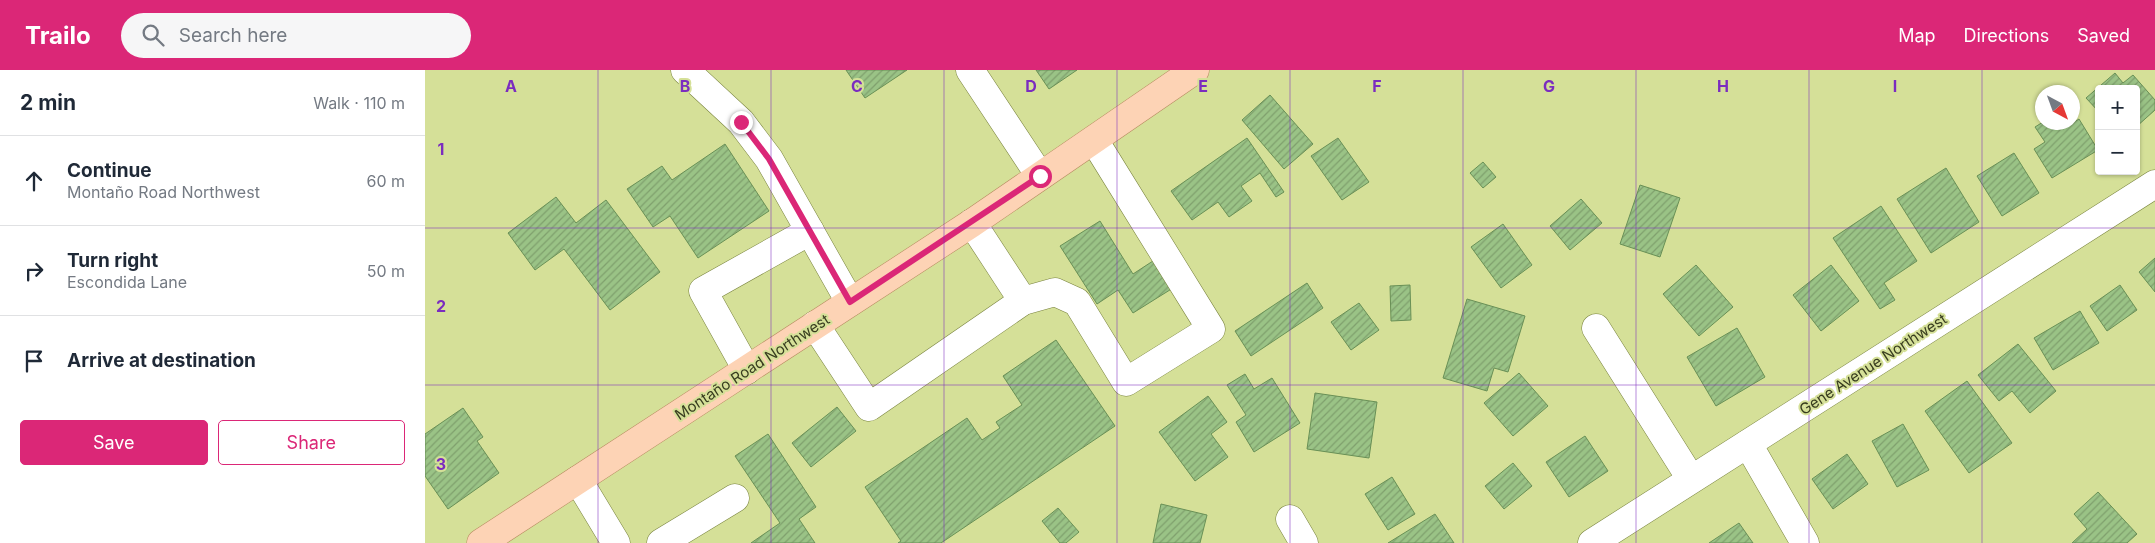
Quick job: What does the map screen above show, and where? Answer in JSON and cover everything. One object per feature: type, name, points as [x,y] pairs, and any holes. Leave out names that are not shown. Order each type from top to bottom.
[{"type":"main road","name":"Montaño Road Northwest","points":[[481,543],[971,223],[1195,70]]},
{"type":"street","points":[[685,70],[741,122],[769,159],[850,302]]},
{"type":"street","points":[[970,70],[1040,176]]},
{"type":"street","points":[[815,325],[869,407],[1023,301],[1055,292],[1077,302],[1126,382],[1211,329],[1094,140]]},
{"type":"street","name":"Gene Avenue Northwest","points":[[1592,543],[2155,184]]},
{"type":"street","points":[[971,223],[1023,301]]},
{"type":"street","points":[[747,370],[703,291],[810,231]]},
{"type":"street","points":[[1596,328],[1691,479]]},
{"type":"street","points":[[1748,444],[1805,543]]},
{"type":"street","points":[[578,480],[616,543]]},
{"type":"street","points":[[661,543],[735,498]]},
{"type":"street","points":[[1290,520],[1304,543]]},
{"type":"building","points":[[846,70],[907,70],[865,98]]},
{"type":"building","points":[[1036,70],[1077,70],[1049,89]]},
{"type":"building","points":[[2115,73],[2123,83],[2133,75],[2155,100],[2155,110],[2140,123],[2140,85],[2101,85]]},
{"type":"building","points":[[2095,90],[2095,108],[2086,98]]},
{"type":"building","points":[[1270,95],[1313,144],[1284,169],[1242,120]]},
{"type":"building","points":[[2080,121],[2095,145],[2095,152],[2052,178],[2034,149],[2045,142],[2037,130],[2080,130]]},
{"type":"building","points":[[1247,138],[1284,192],[1276,197],[1260,173],[1241,186],[1252,201],[1229,217],[1218,202],[1192,220],[1171,191]]},
{"type":"building","points":[[1338,138],[1369,182],[1342,200],[1311,156]]},
{"type":"building","points":[[725,144],[769,211],[698,258],[670,216],[653,227],[627,189],[662,166],[672,180]]},
{"type":"building","points":[[2014,153],[2039,193],[2002,216],[1977,176]]},
{"type":"building","points":[[1483,162],[1496,177],[1483,188],[1470,173]]},
{"type":"building","points":[[1946,168],[1979,222],[1931,253],[1897,199]]},
{"type":"building","points":[[1640,185],[1680,198],[1660,257],[1620,244]]},
{"type":"building","points":[[556,197],[576,223],[606,200],[660,272],[610,310],[564,249],[535,270],[508,233]]},
{"type":"building","points":[[1581,199],[1602,223],[1570,250],[1550,226]]},
{"type":"building","points":[[1881,206],[1917,261],[1884,283],[1895,300],[1880,309],[1833,238]]},
{"type":"building","points":[[1100,221],[1133,274],[1156,259],[1173,288],[1133,313],[1118,290],[1097,304],[1060,246]]},
{"type":"building","points":[[1503,224],[1532,265],[1501,288],[1471,247]]},
{"type":"building","points":[[2155,258],[2155,292],[2139,272]]},
{"type":"building","points":[[1696,265],[1733,307],[1699,336],[1663,294]]},
{"type":"building","points":[[1831,265],[1859,301],[1821,331],[1793,295]]},
{"type":"building","points":[[1307,283],[1323,308],[1251,356],[1235,331]]},
{"type":"building","points":[[1410,285],[1411,320],[1391,321],[1390,286]]},
{"type":"building","points":[[2120,285],[2137,310],[2107,331],[2090,306]]},
{"type":"building","points":[[1467,299],[1525,316],[1508,372],[1494,368],[1487,391],[1443,378]]},
{"type":"building","points":[[1359,303],[1379,330],[1351,350],[1331,322]]},
{"type":"building","points":[[2080,311],[2099,343],[2053,370],[2034,338]]},
{"type":"building","points":[[1737,328],[1765,377],[1716,406],[1687,357]]},
{"type":"building","points":[[1056,340],[1115,426],[941,543],[898,543],[901,541],[865,487],[967,418],[982,440],[1000,428],[996,422],[1022,405],[1003,376]]},
{"type":"building","points":[[2018,344],[2056,391],[2030,413],[2012,391],[1999,401],[1978,375]]},
{"type":"building","points":[[1519,373],[1548,406],[1513,436],[1484,403]]},
{"type":"building","points":[[1245,374],[1254,389],[1272,378],[1300,423],[1254,452],[1236,422],[1246,415],[1227,385]]},
{"type":"building","points":[[1967,381],[2012,443],[1969,473],[1925,411]]},
{"type":"building","points":[[1315,393],[1377,402],[1369,458],[1307,449]]},
{"type":"building","points":[[1208,396],[1227,422],[1211,434],[1228,457],[1195,481],[1159,432]]},
{"type":"building","points":[[837,407],[856,431],[811,467],[792,443]]},
{"type":"building","points":[[463,408],[483,437],[477,441],[499,473],[448,509],[425,476],[425,434]]},
{"type":"building","points":[[1903,424],[1929,470],[1897,487],[1872,441]]},
{"type":"building","points":[[768,434],[816,507],[799,519],[815,543],[751,543],[780,523],[735,456]]},
{"type":"building","points":[[1585,436],[1608,471],[1569,497],[1546,462]]},
{"type":"building","points":[[1847,454],[1868,484],[1833,509],[1812,479]]},
{"type":"building","points":[[1513,463],[1532,486],[1504,509],[1485,486]]},
{"type":"building","points":[[1392,477],[1415,514],[1388,530],[1365,494]]},
{"type":"building","points":[[2098,492],[2137,534],[2127,543],[2072,543],[2087,529],[2074,514]]},
{"type":"building","points":[[1161,504],[1207,515],[1200,543],[1153,543]]},
{"type":"building","points":[[1058,508],[1079,532],[1066,543],[1060,543],[1042,521]]},
{"type":"building","points":[[1435,514],[1454,543],[1388,543]]},
{"type":"building","points":[[1739,523],[1753,543],[1709,543]]},
{"type":"route","points":[[741,122],[769,159],[850,302],[1040,176]]}]
